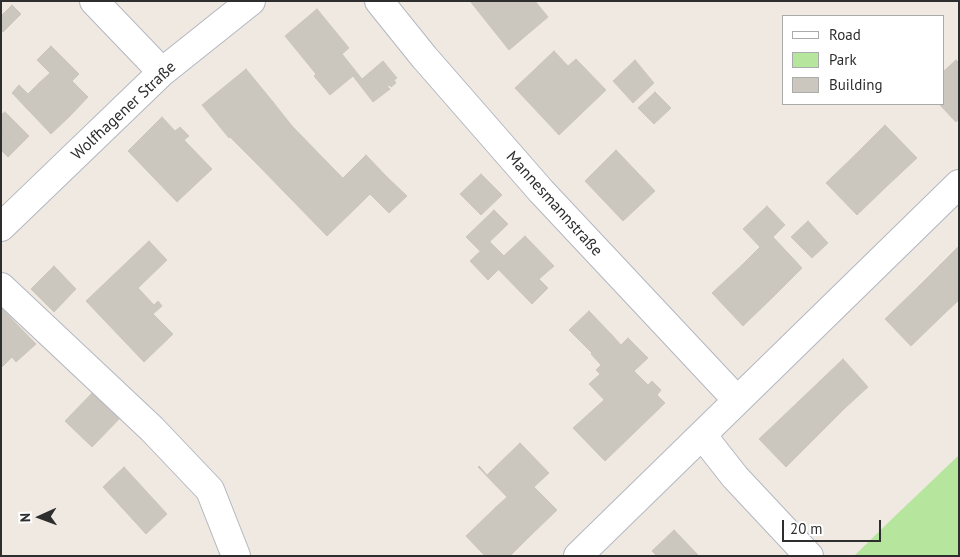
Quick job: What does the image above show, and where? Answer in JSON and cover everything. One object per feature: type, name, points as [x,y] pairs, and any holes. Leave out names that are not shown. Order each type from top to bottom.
[{"type":"street","points":[[94,1],[162,72]]},
{"type":"street","name":"Wolfhagener Straße","points":[[1,227],[162,72],[251,1]]},
{"type":"street","name":"Mannesmannstraße","points":[[379,1],[424,57],[540,191],[737,400]]},
{"type":"street","points":[[578,556],[959,184]]},
{"type":"street","points":[[1,287],[152,429],[210,490],[236,556]]},
{"type":"street","points":[[702,435],[734,477],[809,556]]},
{"type":"green space","points":[[959,455],[959,556],[854,556],[893,518]]},
{"type":"building","points":[[470,1],[535,1],[548,17],[509,50]]},
{"type":"building","points":[[12,5],[21,14],[3,32],[1,31],[1,16]]},
{"type":"building","points":[[317,9],[349,48],[342,54],[362,79],[383,61],[397,78],[394,80],[396,83],[391,87],[387,86],[390,89],[373,102],[353,76],[330,95],[314,76],[316,74],[285,36]]},
{"type":"building","points":[[51,46],[79,74],[72,81],[88,97],[70,116],[39,83],[50,73],[37,60]]},
{"type":"building","points":[[554,51],[568,66],[576,59],[606,90],[559,135],[515,88]]},
{"type":"building","points":[[635,60],[654,83],[633,103],[613,81]]},
{"type":"building","points":[[956,60],[959,63],[959,119],[956,122],[940,105],[945,105],[945,70]]},
{"type":"building","points":[[246,69],[273,102],[229,138],[202,105]]},
{"type":"building","points":[[39,83],[70,116],[51,134],[12,93],[19,85],[28,94]]},
{"type":"building","points":[[655,92],[671,108],[654,124],[638,108]]},
{"type":"building","points":[[273,102],[292,126],[255,162],[230,137]]},
{"type":"building","points":[[5,112],[29,136],[19,146],[1,129],[1,115]]},
{"type":"building","points":[[162,117],[175,131],[180,127],[189,136],[184,140],[212,169],[177,202],[128,151]]},
{"type":"building","points":[[885,125],[917,158],[887,186],[856,154]]},
{"type":"building","points":[[292,126],[364,200],[327,236],[255,162]]},
{"type":"building","points":[[1,129],[19,146],[8,157],[1,150]]},
{"type":"building","points":[[616,150],[655,191],[623,221],[585,181]]},
{"type":"building","points":[[856,154],[887,186],[857,215],[826,183]]},
{"type":"building","points":[[366,155],[387,177],[364,200],[343,178]]},
{"type":"building","points":[[481,174],[502,195],[481,215],[460,194]]},
{"type":"building","points":[[387,177],[407,196],[389,213],[370,194]]},
{"type":"building","points":[[767,206],[785,225],[773,237],[802,268],[773,297],[742,265],[760,247],[743,229]]},
{"type":"building","points":[[494,210],[508,224],[480,251],[466,237]]},
{"type":"building","points":[[808,221],[828,243],[812,258],[791,237]]},
{"type":"building","points":[[525,236],[554,266],[539,279],[548,288],[532,304],[494,265]]},
{"type":"building","points":[[149,241],[167,260],[138,288],[154,305],[158,301],[162,306],[153,314],[173,334],[144,362],[86,301]]},
{"type":"building","points":[[490,242],[504,256],[494,265],[498,270],[488,280],[470,261]]},
{"type":"building","points":[[959,246],[959,285],[940,265]]},
{"type":"building","points":[[742,265],[773,297],[743,326],[712,293]]},
{"type":"building","points":[[940,265],[959,285],[959,300],[945,313],[919,286]]},
{"type":"building","points":[[54,266],[76,289],[54,312],[31,289]]},
{"type":"building","points":[[919,286],[945,313],[911,346],[885,319]]},
{"type":"building","points":[[1,308],[36,344],[16,362],[12,357],[1,368]]},
{"type":"building","points":[[589,311],[611,334],[592,353],[569,330]]},
{"type":"building","points":[[611,334],[621,345],[601,365],[591,354]]},
{"type":"building","points":[[628,338],[648,358],[634,371],[648,385],[652,381],[661,390],[657,395],[665,403],[635,432],[589,384],[600,374],[596,370]]},
{"type":"building","points":[[843,359],[868,387],[845,408],[820,381]]},
{"type":"building","points":[[820,381],[845,408],[824,429],[798,402]]},
{"type":"building","points":[[96,389],[123,415],[92,447],[65,421]]},
{"type":"building","points":[[604,400],[635,432],[605,461],[573,428]]},
{"type":"building","points":[[798,402],[824,429],[786,467],[759,439]]},
{"type":"building","points":[[520,443],[549,473],[534,487],[557,510],[527,539],[496,507],[507,497],[478,467],[487,475]]},
{"type":"building","points":[[124,467],[167,514],[146,534],[103,487]]},
{"type":"building","points":[[496,507],[527,539],[510,556],[485,556],[466,536]]},
{"type":"building","points":[[674,530],[699,556],[657,556],[652,551]]}]
